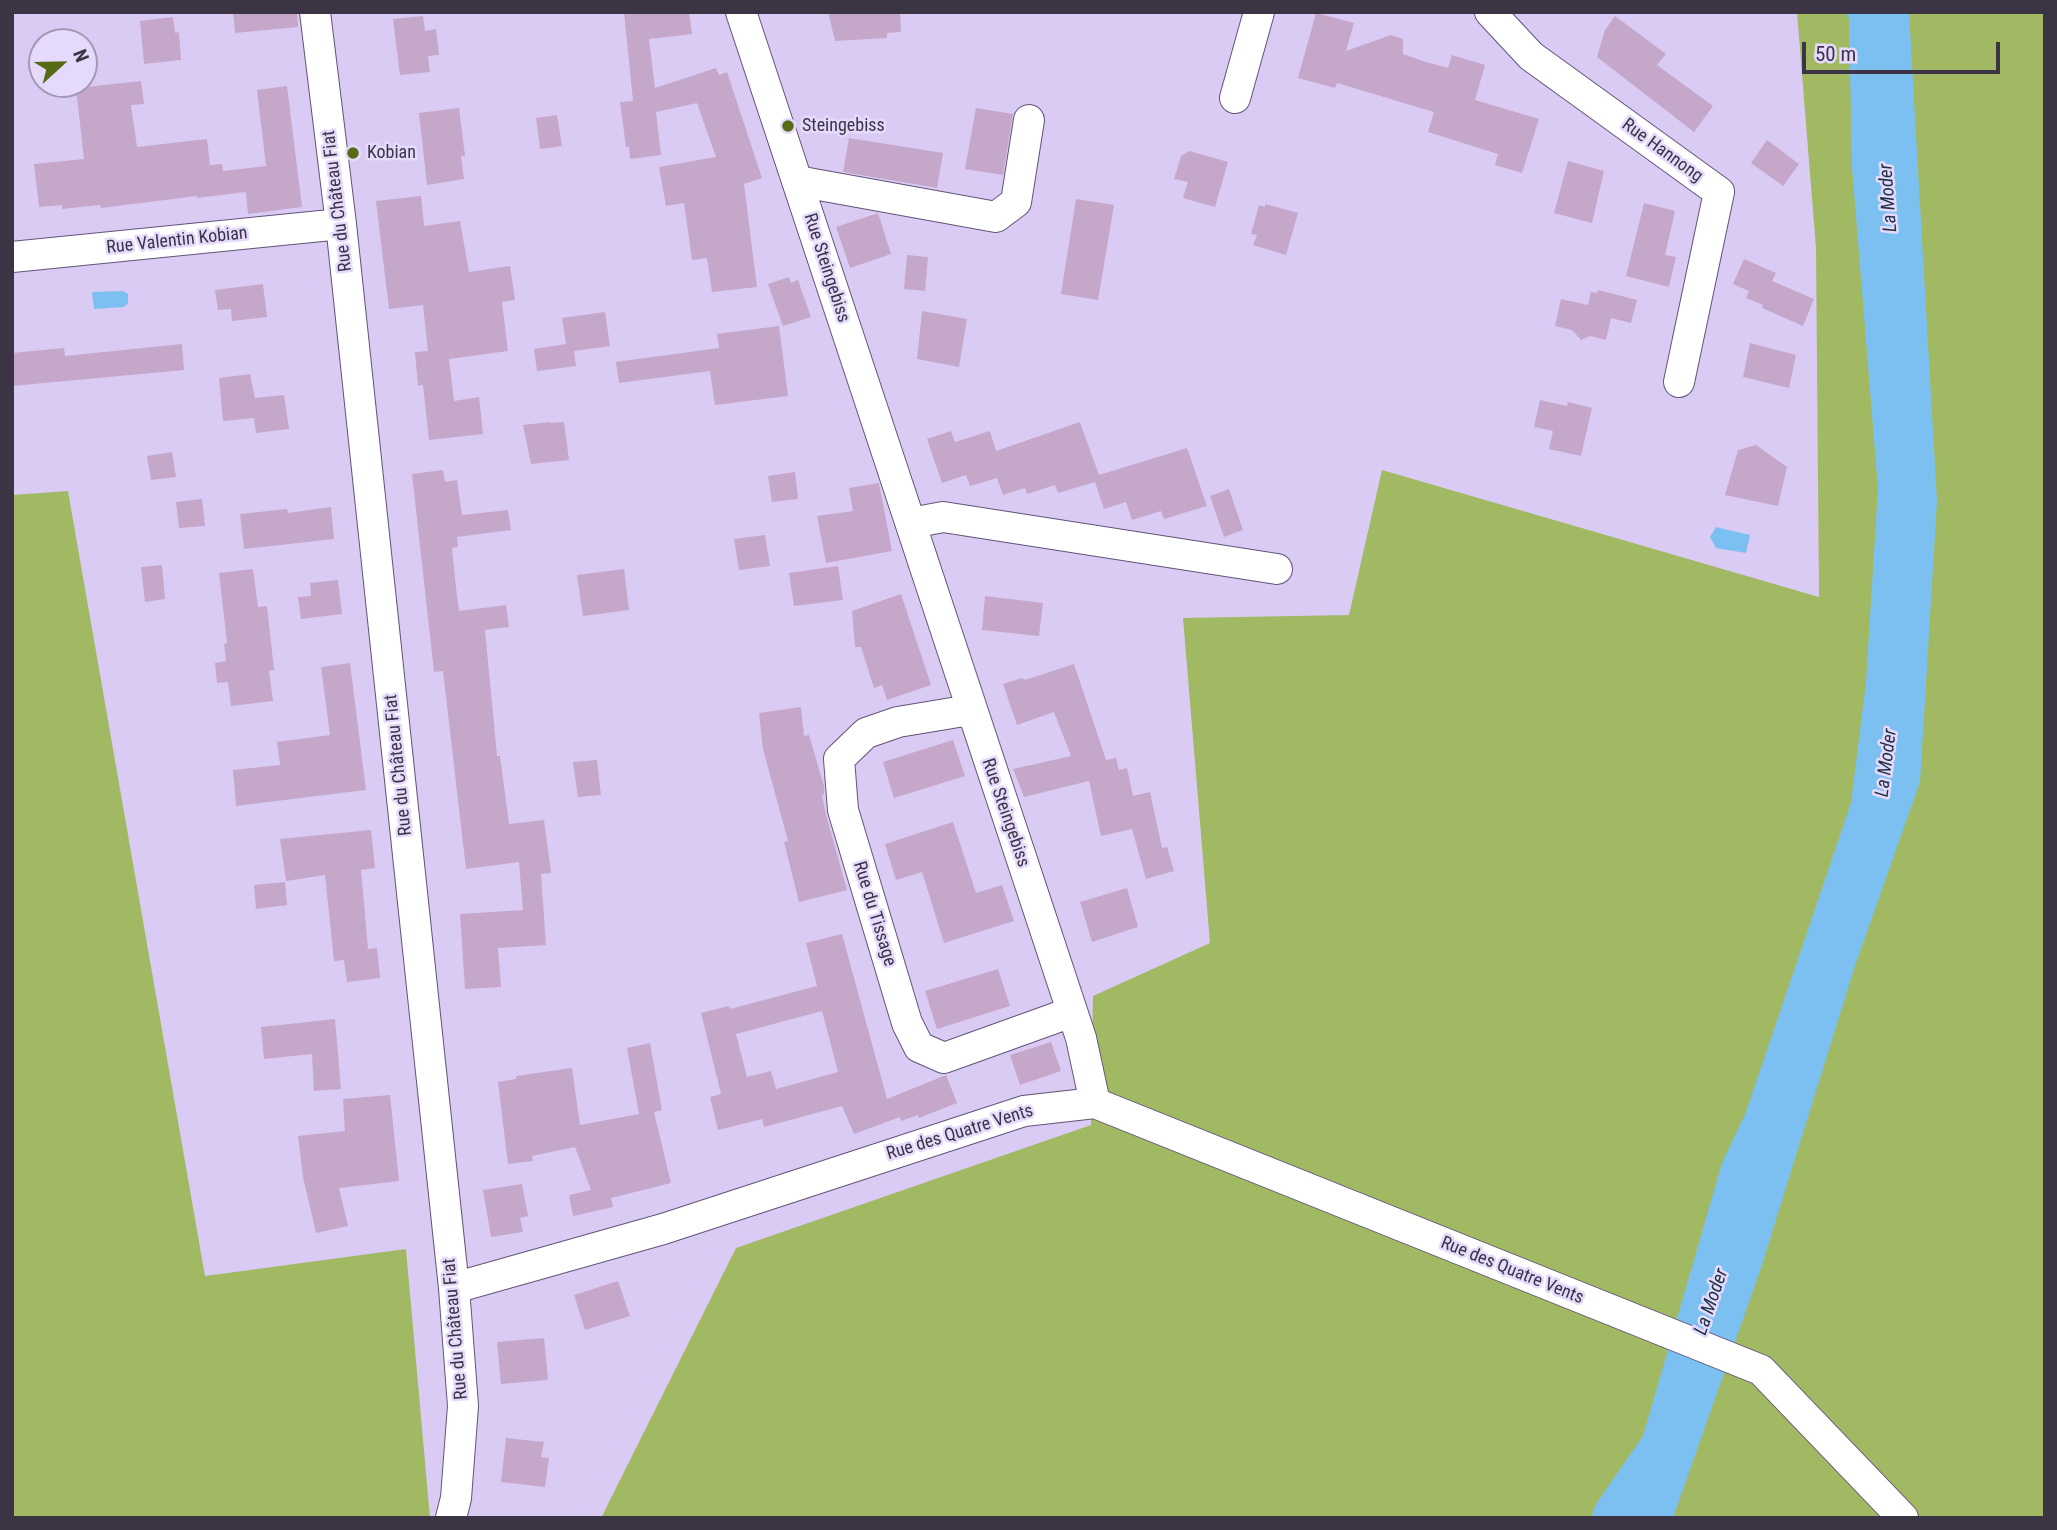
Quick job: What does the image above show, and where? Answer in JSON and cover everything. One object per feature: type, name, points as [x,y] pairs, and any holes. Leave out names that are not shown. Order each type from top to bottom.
[{"type":"street","name":"Rue du Château Fiat","points":[[315,12],[341,224],[454,1288],[463,1405],[456,1498],[451,1518]]},
{"type":"street","name":"Rue Steingebiss","points":[[741,12],[1081,1038],[1095,1103]]},
{"type":"street","points":[[1235,98],[1259,12]]},
{"type":"street","name":"Rue Hannong","points":[[1490,12],[1531,56],[1719,192],[1679,382]]},
{"type":"street","points":[[797,181],[996,217],[1016,202],[1029,120]]},
{"type":"street","name":"Rue Valentin Kobian","points":[[12,257],[341,224]]},
{"type":"street","points":[[911,523],[943,517],[1277,569]]},
{"type":"street","name":"Rue du Tissage","points":[[971,710],[898,722],[866,733],[839,759],[843,810],[907,1023],[919,1047],[944,1058],[1072,1012]]},
{"type":"street","name":"Rue des Quatre Vents","points":[[454,1288],[663,1228],[1024,1111],[1095,1103],[1761,1370],[1903,1518]]},
{"type":"green space","points":[[1797,12],[2045,12],[2045,1518],[601,1518],[736,1248],[1091,1125],[1093,996],[1210,943],[1183,618],[1349,615],[1382,470],[1819,597],[1816,248]]},
{"type":"green space","points":[[68,491],[205,1276],[406,1249],[430,1518],[12,1518],[12,495]]},
{"type":"water","name":"La Moder","points":[[1845,12],[1909,12],[1937,501],[1920,782],[1855,966],[1761,1268],[1673,1518],[1591,1518],[1596,1504],[1643,1436],[1722,1163],[1746,1112],[1851,803],[1866,682],[1878,489],[1852,167],[1849,19]]},
{"type":"water","points":[[123,291],[128,294],[128,303],[124,307],[94,309],[92,292]]},
{"type":"water","points":[[1716,527],[1750,535],[1746,553],[1716,548],[1710,537]]},
{"type":"building","points":[[233,12],[297,12],[298,27],[235,33]]},
{"type":"building","points":[[624,12],[689,12],[692,34],[649,39],[655,88],[716,68],[719,75],[727,72],[762,178],[744,184],[757,287],[712,292],[707,258],[692,260],[684,203],[666,206],[659,167],[716,157],[697,103],[656,112],[661,155],[630,159],[620,102],[633,101]]},
{"type":"building","points":[[828,12],[900,12],[901,32],[887,33],[887,38],[835,41]]},
{"type":"building","points":[[1316,13],[1354,23],[1346,51],[1391,35],[1403,39],[1403,54],[1423,61],[1448,68],[1452,55],[1485,65],[1475,100],[1539,119],[1522,173],[1495,165],[1498,154],[1428,132],[1434,112],[1337,83],[1335,88],[1298,78]]},
{"type":"building","points":[[423,16],[425,31],[436,29],[439,55],[428,56],[430,72],[400,75],[393,19]]},
{"type":"building","points":[[1615,16],[1666,54],[1657,65],[1713,106],[1694,132],[1597,57],[1605,30]]},
{"type":"building","points":[[173,17],[175,33],[179,32],[181,60],[144,64],[140,21]]},
{"type":"building","points":[[141,81],[144,104],[131,105],[137,147],[207,139],[210,165],[222,164],[223,171],[266,166],[257,90],[287,86],[302,207],[248,214],[246,192],[101,208],[100,205],[62,209],[62,205],[39,207],[34,164],[84,159],[77,98],[98,98],[98,86]]},
{"type":"building","points":[[459,108],[465,156],[461,156],[464,179],[427,185],[419,113]]},
{"type":"building","points":[[976,108],[1013,114],[1003,175],[965,169]]},
{"type":"building","points":[[557,115],[562,146],[540,149],[536,118]]},
{"type":"building","points":[[849,138],[943,153],[937,188],[843,172]]},
{"type":"building","points":[[1767,140],[1799,164],[1783,186],[1751,163]]},
{"type":"building","points":[[1189,151],[1228,162],[1215,207],[1183,198],[1188,182],[1174,179],[1181,156]]},
{"type":"building","points":[[1568,161],[1604,171],[1592,223],[1554,213]]},
{"type":"building","points":[[421,196],[424,226],[460,221],[469,272],[510,266],[515,300],[502,302],[508,351],[449,359],[454,401],[479,397],[483,434],[429,440],[423,385],[418,386],[415,352],[428,351],[423,305],[389,309],[376,201]]},
{"type":"building","points":[[1076,199],[1114,205],[1098,300],[1061,294]]},
{"type":"building","points":[[1644,203],[1675,211],[1665,255],[1676,257],[1669,287],[1626,276]]},
{"type":"building","points":[[1265,204],[1298,213],[1286,255],[1253,245],[1257,235],[1251,234],[1259,205],[1265,207]]},
{"type":"building","points":[[878,213],[891,254],[850,268],[836,227]]},
{"type":"building","points":[[907,255],[928,257],[925,291],[904,289]]},
{"type":"building","points":[[1744,259],[1776,273],[1772,281],[1814,299],[1803,326],[1762,308],[1763,305],[1746,298],[1749,291],[1733,284]]},
{"type":"building","points":[[789,277],[791,283],[798,280],[811,317],[783,326],[768,284]]},
{"type":"building","points":[[263,284],[267,317],[232,321],[231,309],[218,310],[215,290]]},
{"type":"building","points":[[1598,290],[1637,300],[1631,323],[1611,318],[1606,340],[1590,336],[1581,340],[1572,330],[1555,326],[1561,299],[1588,305],[1591,292],[1597,293]]},
{"type":"building","points":[[922,311],[967,319],[959,367],[917,359]]},
{"type":"building","points":[[605,312],[610,346],[574,351],[576,366],[537,371],[534,349],[566,344],[562,318]]},
{"type":"building","points":[[779,326],[788,396],[715,405],[710,371],[619,383],[616,362],[719,348],[717,334]]},
{"type":"building","points":[[1750,343],[1796,355],[1789,388],[1743,377]]},
{"type":"building","points":[[182,344],[184,370],[12,386],[12,353],[64,348],[65,356]]},
{"type":"building","points":[[250,374],[255,398],[284,395],[289,429],[256,433],[254,418],[223,421],[219,378]]},
{"type":"building","points":[[1540,400],[1567,406],[1568,402],[1592,408],[1581,456],[1549,449],[1553,431],[1534,427]]},
{"type":"building","points":[[564,422],[569,460],[531,464],[523,425]]},
{"type":"building","points":[[1080,422],[1099,475],[1187,448],[1207,506],[1164,519],[1161,511],[1132,520],[1126,502],[1104,509],[1095,482],[1058,493],[1055,485],[1027,494],[1025,488],[1003,495],[997,478],[970,486],[966,475],[942,483],[927,439],[951,431],[955,442],[990,431],[996,451]]},
{"type":"building","points":[[1756,445],[1787,467],[1778,506],[1725,495],[1738,450]]},
{"type":"building","points":[[172,452],[176,477],[151,480],[147,456]]},
{"type":"building","points":[[443,470],[445,482],[457,480],[462,515],[508,510],[511,530],[457,537],[458,547],[452,548],[455,579],[459,611],[506,605],[509,627],[485,630],[497,756],[500,756],[509,824],[544,820],[551,873],[541,874],[546,945],[498,948],[501,987],[465,989],[460,914],[523,910],[519,862],[466,869],[443,671],[434,672],[412,474]]},
{"type":"building","points":[[795,472],[798,499],[772,502],[768,476]]},
{"type":"building","points":[[879,483],[892,551],[826,563],[817,516],[853,511],[849,488]]},
{"type":"building","points":[[1229,489],[1243,530],[1224,537],[1210,496]]},
{"type":"building","points":[[202,499],[205,526],[179,528],[176,502]]},
{"type":"building","points":[[331,507],[334,539],[244,549],[240,514],[287,509],[288,513]]},
{"type":"building","points":[[765,535],[770,566],[739,570],[734,539]]},
{"type":"building","points":[[162,565],[165,599],[145,602],[141,567]]},
{"type":"building","points":[[838,566],[843,600],[794,606],[789,573]]},
{"type":"building","points":[[253,569],[258,607],[267,606],[274,670],[269,671],[273,701],[231,706],[228,682],[217,683],[215,663],[226,661],[224,644],[227,643],[219,573]]},
{"type":"building","points":[[624,569],[629,610],[583,616],[577,575]]},
{"type":"building","points":[[338,580],[342,614],[301,619],[298,597],[311,596],[310,583]]},
{"type":"building","points":[[901,594],[931,685],[887,700],[882,685],[874,688],[861,647],[855,647],[852,611]]},
{"type":"building","points":[[985,596],[1043,603],[1039,636],[982,630]]},
{"type":"building","points":[[350,663],[366,790],[236,806],[233,770],[280,765],[277,742],[330,735],[321,667]]},
{"type":"building","points":[[1074,664],[1106,760],[1116,758],[1119,770],[1127,768],[1133,796],[1150,792],[1162,848],[1167,847],[1174,871],[1146,879],[1132,829],[1101,836],[1089,781],[1024,797],[1013,769],[1071,756],[1054,712],[1017,725],[1003,684],[1022,678],[1025,680]]},
{"type":"building","points":[[801,707],[804,736],[809,735],[824,786],[822,795],[826,815],[847,890],[799,902],[784,842],[788,841],[763,749],[759,713]]},
{"type":"building","points":[[953,740],[965,776],[894,798],[883,762]]},
{"type":"building","points":[[597,760],[601,795],[578,797],[573,762]]},
{"type":"building","points":[[953,822],[976,893],[1002,885],[1014,921],[944,943],[922,872],[896,880],[885,844]]},
{"type":"building","points":[[371,830],[375,868],[361,870],[368,949],[377,948],[380,978],[347,982],[344,960],[334,961],[325,875],[286,881],[280,839]]},
{"type":"building","points":[[285,882],[287,905],[256,909],[254,885]]},
{"type":"building","points":[[1127,888],[1138,927],[1092,942],[1080,902]]},
{"type":"building","points":[[842,934],[887,1099],[946,1075],[957,1103],[919,1118],[918,1115],[901,1121],[900,1117],[854,1134],[842,1106],[764,1127],[762,1119],[718,1130],[710,1097],[721,1094],[701,1013],[729,1006],[730,1009],[817,986],[806,943]],"holes":[[[822,1011],[838,1072],[776,1089],[771,1071],[747,1077],[736,1034]]]},
{"type":"building","points":[[998,969],[1010,1006],[937,1029],[925,991]]},
{"type":"building","points":[[335,1019],[341,1089],[314,1091],[312,1054],[264,1059],[261,1027]]},
{"type":"building","points":[[1051,1042],[1061,1071],[1020,1085],[1010,1055]]},
{"type":"building","points":[[650,1043],[662,1110],[654,1112],[671,1183],[611,1198],[613,1207],[573,1216],[569,1195],[591,1190],[575,1147],[532,1156],[533,1161],[508,1164],[498,1082],[516,1079],[516,1076],[572,1068],[580,1125],[639,1114],[627,1048]]},
{"type":"building","points":[[390,1095],[399,1181],[339,1188],[348,1226],[316,1233],[303,1177],[298,1136],[345,1131],[343,1099]]},
{"type":"building","points":[[522,1184],[528,1216],[520,1218],[523,1232],[491,1237],[483,1190]]},
{"type":"building","points":[[618,1281],[630,1316],[585,1330],[574,1295]]},
{"type":"building","points":[[544,1338],[548,1380],[501,1384],[497,1342]]},
{"type":"building","points":[[506,1438],[544,1442],[541,1457],[549,1458],[545,1487],[501,1482]]},
{"type":"place","name":"Steingebiss","points":[[788,126]]},
{"type":"place","name":"Kobian","points":[[353,153]]}]
